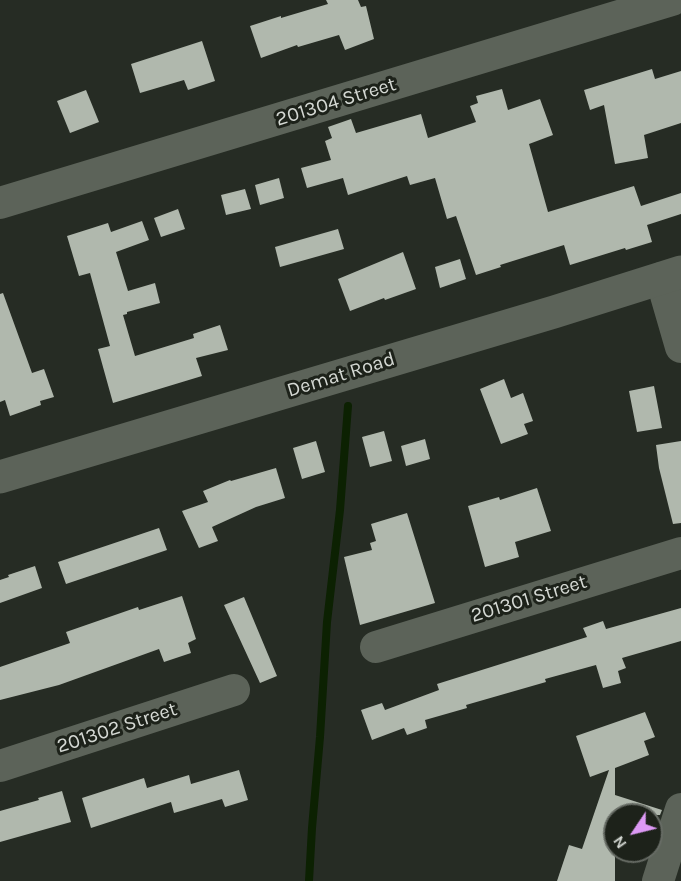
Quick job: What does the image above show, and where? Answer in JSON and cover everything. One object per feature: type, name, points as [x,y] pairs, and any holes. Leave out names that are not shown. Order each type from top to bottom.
[{"type":"street","name":"201304 Street","points":[[0,203],[672,0]]},
{"type":"street","points":[[671,275],[681,346]]},
{"type":"street","name":"Demat Road","points":[[0,477],[671,275]]},
{"type":"street","name":"201301 Street","points":[[376,647],[681,552]]},
{"type":"street","name":"201302 Street","points":[[0,766],[234,690]]},
{"type":"street","points":[[658,881],[681,809]]},
{"type":"building","points":[[326,0],[358,0],[361,7],[366,6],[374,39],[345,50],[339,35],[298,47],[297,45],[261,58],[250,26],[328,4]]},
{"type":"building","points":[[202,41],[215,81],[188,90],[184,80],[140,93],[131,64]]},
{"type":"building","points":[[652,69],[655,79],[681,71],[681,123],[644,135],[648,158],[615,164],[604,105],[590,110],[584,90]]},
{"type":"building","points":[[502,89],[508,110],[540,99],[553,135],[529,144],[548,212],[634,186],[641,206],[681,193],[681,214],[647,225],[652,242],[626,250],[625,248],[570,265],[564,245],[476,275],[456,216],[447,219],[435,178],[410,185],[407,176],[348,195],[343,178],[307,188],[301,168],[331,160],[325,141],[332,138],[328,127],[351,119],[356,133],[421,114],[428,138],[476,122],[470,106],[478,103],[476,96]]},
{"type":"building","points":[[86,90],[99,122],[70,133],[57,101]]},
{"type":"building","points":[[279,178],[284,198],[260,205],[255,185]]},
{"type":"building","points":[[245,189],[251,209],[226,215],[221,195]]},
{"type":"building","points":[[178,209],[185,229],[161,237],[154,218]]},
{"type":"building","points":[[142,221],[149,240],[116,252],[128,291],[155,283],[160,303],[123,315],[135,356],[194,338],[193,334],[220,325],[228,350],[196,358],[202,376],[113,403],[98,349],[110,346],[90,273],[79,276],[67,236],[108,223],[111,232]]},
{"type":"building","points":[[338,229],[344,249],[280,267],[275,247]]},
{"type":"building","points":[[403,252],[416,289],[350,311],[338,279]]},
{"type":"building","points":[[460,259],[466,279],[440,288],[435,267]]},
{"type":"building","points":[[3,293],[32,373],[44,369],[54,397],[40,401],[41,405],[10,416],[5,400],[0,402],[0,294]]},
{"type":"building","points":[[504,379],[511,398],[523,393],[533,421],[524,424],[528,434],[501,444],[480,389]]},
{"type":"building","points":[[654,386],[662,428],[637,432],[629,391]]},
{"type":"building","points":[[384,431],[392,461],[370,467],[362,437]]},
{"type":"building","points":[[425,439],[430,459],[406,466],[401,446]]},
{"type":"building","points":[[316,441],[325,472],[302,479],[293,448]]},
{"type":"building","points":[[681,441],[681,523],[673,524],[659,468],[656,445]]},
{"type":"building","points":[[276,468],[285,498],[256,507],[212,527],[218,541],[199,548],[182,511],[208,502],[203,491],[230,480]]},
{"type":"building","points":[[537,488],[551,531],[515,542],[519,557],[485,567],[468,506],[499,497],[500,500]]},
{"type":"building","points":[[407,513],[435,603],[360,625],[344,557],[372,550],[370,543],[376,541],[371,524]]},
{"type":"building","points":[[159,528],[167,550],[66,584],[58,562]]},
{"type":"building","points":[[35,566],[42,588],[0,603],[0,580]]},
{"type":"building","points":[[182,596],[196,639],[188,643],[191,653],[164,662],[159,649],[59,685],[0,700],[0,667],[70,643],[66,632],[138,607],[139,610]]},
{"type":"building","points":[[244,597],[277,676],[260,683],[224,605]]},
{"type":"building","points":[[681,608],[681,641],[622,658],[626,668],[618,671],[621,683],[603,688],[596,665],[545,679],[546,682],[466,705],[467,708],[425,720],[427,728],[407,735],[404,728],[372,740],[361,710],[382,703],[385,710],[439,690],[437,684],[587,637],[583,628],[603,621],[606,629]]},
{"type":"building","points":[[645,712],[655,737],[644,741],[649,755],[615,768],[615,795],[640,803],[603,803],[603,863],[615,863],[615,881],[557,881],[569,845],[582,849],[609,770],[590,777],[576,736]]},
{"type":"building","points":[[239,770],[248,800],[225,807],[222,799],[174,813],[171,802],[91,828],[82,798],[144,778],[147,788],[189,775],[191,784]]},
{"type":"building","points":[[62,791],[71,822],[0,842],[0,811]]},
{"type":"waterway","points":[[309,881],[327,622],[340,510],[348,406]]}]
